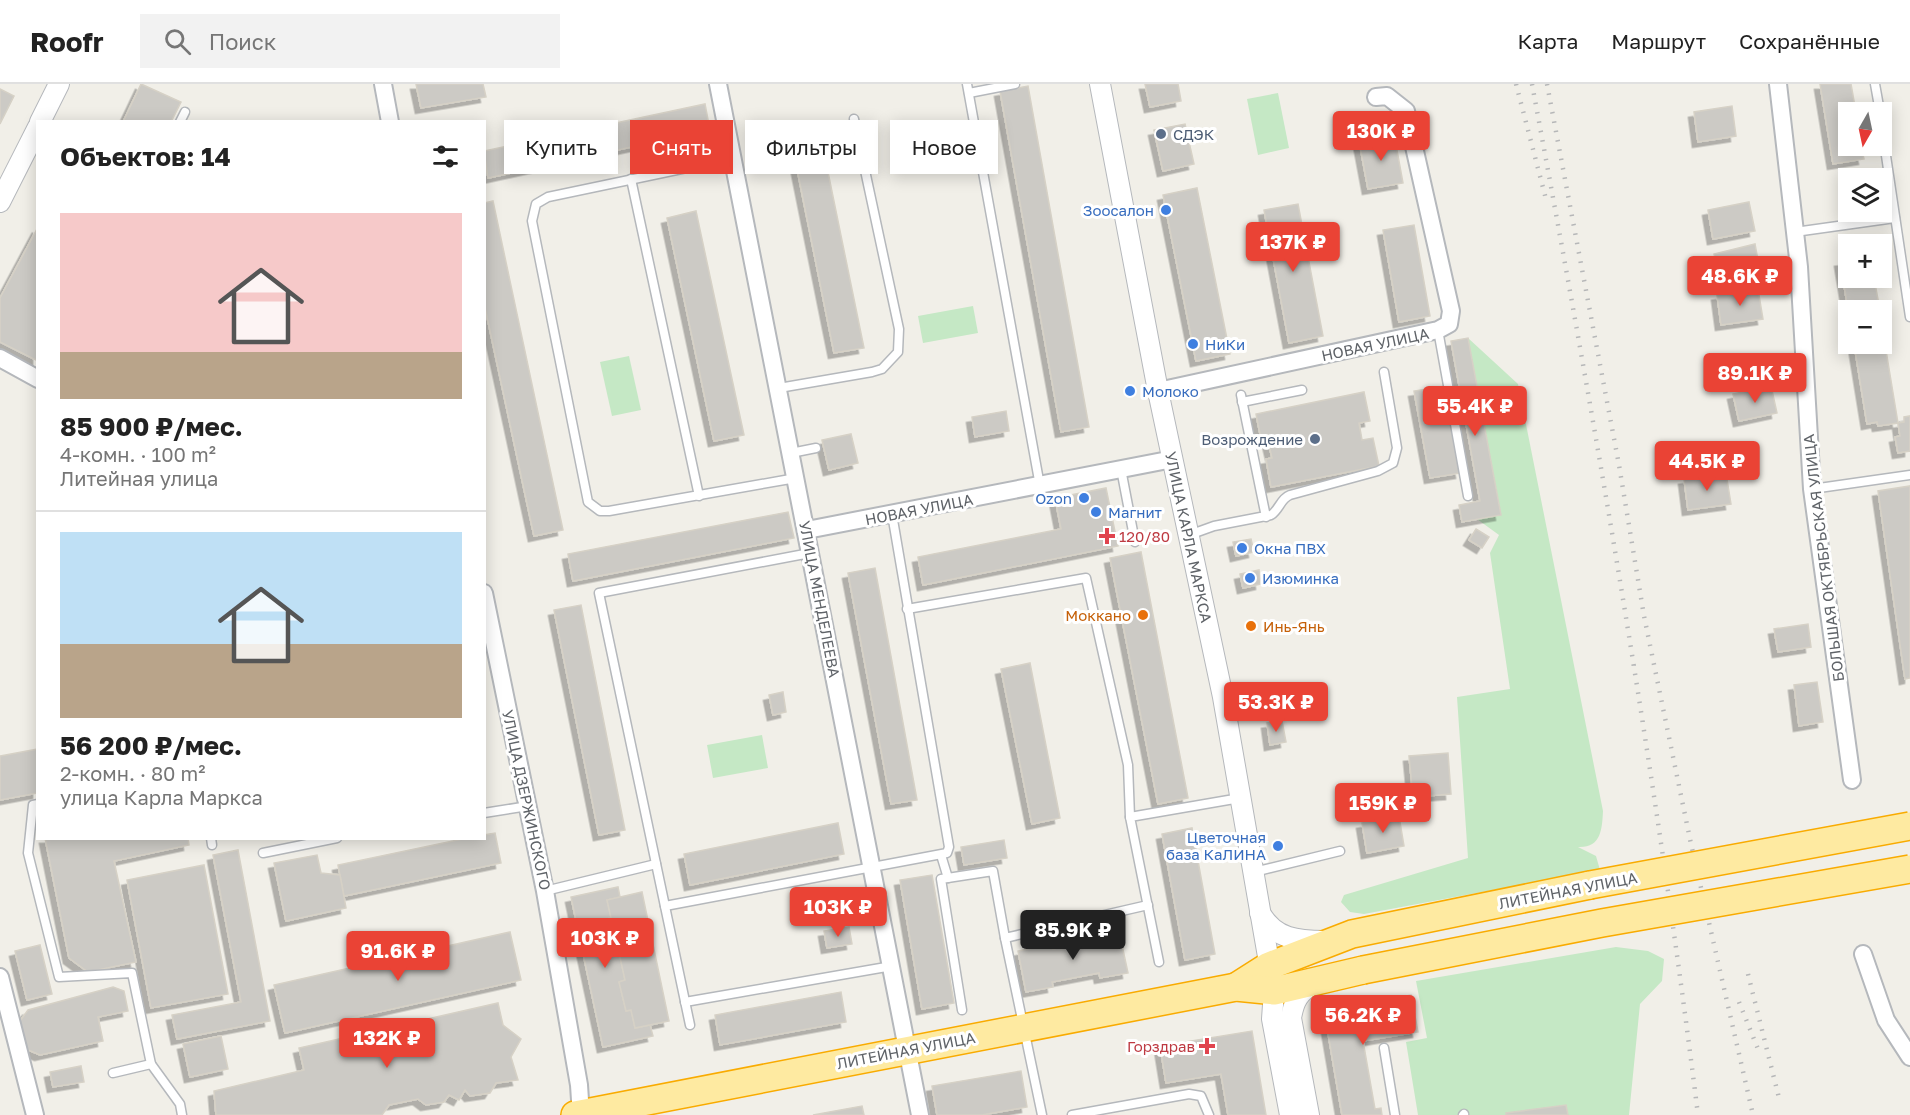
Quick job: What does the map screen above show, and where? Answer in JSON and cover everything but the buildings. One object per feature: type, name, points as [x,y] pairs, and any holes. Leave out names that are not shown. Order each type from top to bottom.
[{"type":"highway","name":"ЛИТЕЙНАЯ УЛИЦА","points":[[579,1115],[908,1049],[1236,987],[1271,978],[1340,937],[1590,885],[1910,826]]},
{"type":"highway","name":"ЛИТЕЙНАЯ УЛИЦА","points":[[1271,978],[1318,981],[1602,923],[1910,869]]},
{"type":"street","points":[[41,120],[59,84]]},
{"type":"street","points":[[383,84],[390,120]]},
{"type":"street","name":"УЛИЦА МЕНДЕЛЕЕВА","points":[[718,84],[920,1115]]},
{"type":"street","name":"УЛИЦА КАРЛА МАРКСА","points":[[1100,84],[1158,391],[1223,697],[1271,978],[1272,1018],[1290,1115]]},
{"type":"street","name":"БОЛЬШАЯ ОКТЯБРЬСКАЯ УЛИЦА","points":[[1778,84],[1794,232],[1812,489],[1852,780]]},
{"type":"street","name":"НОВАЯ УЛИЦА","points":[[1158,391],[1438,330],[1449,324],[1451,311],[1406,111],[1387,96],[1376,97]]},
{"type":"street","points":[[0,202],[36,131]]},
{"type":"street","points":[[0,358],[36,378]]},
{"type":"street","name":"НОВАЯ УЛИЦА","points":[[807,530],[1173,459]]},
{"type":"street","name":"УЛИЦА ДЗЕРЖИНСКОГО","points":[[486,603],[545,891],[579,1085],[579,1115]]},
{"type":"street","points":[[1260,913],[1276,932],[1289,938],[1340,937]]},
{"type":"street","points":[[1863,954],[1886,1020],[1910,1057]]},
{"type":"street","points":[[0,977],[35,1115]]},
{"type":"street","name":"УЛИЦА КАРЛА МАРКСА","points":[[1271,978],[1291,1018],[1310,1115]]},
{"type":"street","points":[[1291,1018],[1294,1002],[1302,991],[1318,981]]},
{"type":"lane","points":[[1014,84],[968,89],[1040,486]]},
{"type":"lane","points":[[1875,84],[1878,102]]},
{"type":"lane","points":[[181,120],[185,112]]},
{"type":"lane","points":[[779,388],[882,369],[898,352],[898,329],[854,119]]},
{"type":"lane","points":[[1886,156],[1910,317]]},
{"type":"lane","points":[[734,158],[541,199],[533,209],[532,221],[588,502],[600,511],[609,511],[796,478]]},
{"type":"lane","points":[[631,179],[699,496]]},
{"type":"lane","points":[[1794,232],[1895,218]]},
{"type":"lane","points":[[1438,330],[1468,496]]},
{"type":"lane","points":[[1188,535],[1214,526],[1266,517],[1277,511],[1283,498],[1290,495],[1378,471],[1393,463],[1397,448],[1384,372]]},
{"type":"lane","points":[[1266,517],[1241,398],[1302,390]]},
{"type":"lane","points":[[791,453],[816,448]]},
{"type":"lane","points":[[1121,469],[1135,542]]},
{"type":"lane","points":[[1812,489],[1910,475]]},
{"type":"lane","points":[[665,906],[947,853],[949,847],[892,514]]},
{"type":"lane","points":[[690,1025],[599,593],[811,553]]},
{"type":"lane","points":[[907,609],[1086,578],[1128,765],[1130,817],[1159,962]]},
{"type":"lane","points":[[1130,817],[1240,798]]},
{"type":"lane","points":[[36,804],[33,805],[28,854],[59,977],[132,973],[151,1064],[180,1104],[182,1115]]},
{"type":"lane","points":[[486,813],[528,806]]},
{"type":"lane","points":[[262,853],[312,841]]},
{"type":"lane","points":[[1253,872],[1340,851]]},
{"type":"lane","points":[[941,855],[948,878]]},
{"type":"lane","points":[[545,891],[656,864]]},
{"type":"lane","points":[[962,1010],[941,879],[993,871],[1042,1115]]},
{"type":"lane","points":[[1005,938],[1148,905]]},
{"type":"lane","points":[[685,1002],[891,966]]},
{"type":"lane","points":[[1384,1048],[1395,1115]]},
{"type":"lane","points":[[113,1074],[151,1064]]},
{"type":"lane","points":[[1072,1115],[1189,1094],[1201,1096],[1209,1115]]},
{"type":"green space","points":[[1278,93],[1289,148],[1258,155],[1247,99]]},
{"type":"green space","points":[[973,306],[978,333],[923,343],[918,316]]},
{"type":"green space","points":[[1468,338],[1518,384],[1603,811],[1601,831],[1596,841],[1586,847],[1578,847],[1596,856],[1600,870],[1364,914],[1350,912],[1341,902],[1344,895],[1468,858],[1457,697],[1510,689],[1490,553],[1499,535],[1477,519],[1501,514]]},
{"type":"green space","points":[[629,356],[641,410],[612,416],[600,362]]},
{"type":"green space","points":[[762,735],[768,768],[713,778],[707,745]]},
{"type":"green space","points":[[1616,947],[1648,951],[1664,959],[1662,981],[1640,1004],[1629,1115],[1418,1115],[1406,1042],[1427,1038],[1416,981]]},
{"type":"railway","points":[[1516,84],[1547,203]]},
{"type":"railway","points":[[1532,84],[1623,598],[1663,856],[1698,1115]]},
{"type":"railway","points":[[1547,84],[1619,465],[1644,616],[1691,844],[1753,1115]]},
{"type":"railway","points":[[1748,974],[1780,1102]]},
{"type":"railway","points":[[1739,1002],[1758,1049]]},
{"type":"place","name":"СДЭК","points":[[1161,134]]},
{"type":"place","name":"Зоосалон","points":[[1166,210]]},
{"type":"place","name":"НиКи","points":[[1193,344]]},
{"type":"place","name":"Молоко","points":[[1130,391]]},
{"type":"place","name":"Возрождение","points":[[1315,439]]},
{"type":"place","name":"Ozon","points":[[1084,498]]},
{"type":"place","name":"Магнит","points":[[1096,512]]},
{"type":"place","name":"120/80","points":[[1107,536]]},
{"type":"place","name":"Окна ПВХ","points":[[1242,548]]},
{"type":"place","name":"Изюминка","points":[[1250,578]]},
{"type":"place","name":"Моккано","points":[[1143,615]]},
{"type":"place","name":"Инь-Янь","points":[[1251,626]]},
{"type":"place","name":"Цветочная база КаЛИНА","points":[[1278,846]]},
{"type":"place","name":"Горздрав","points":[[1207,1046]]}]
